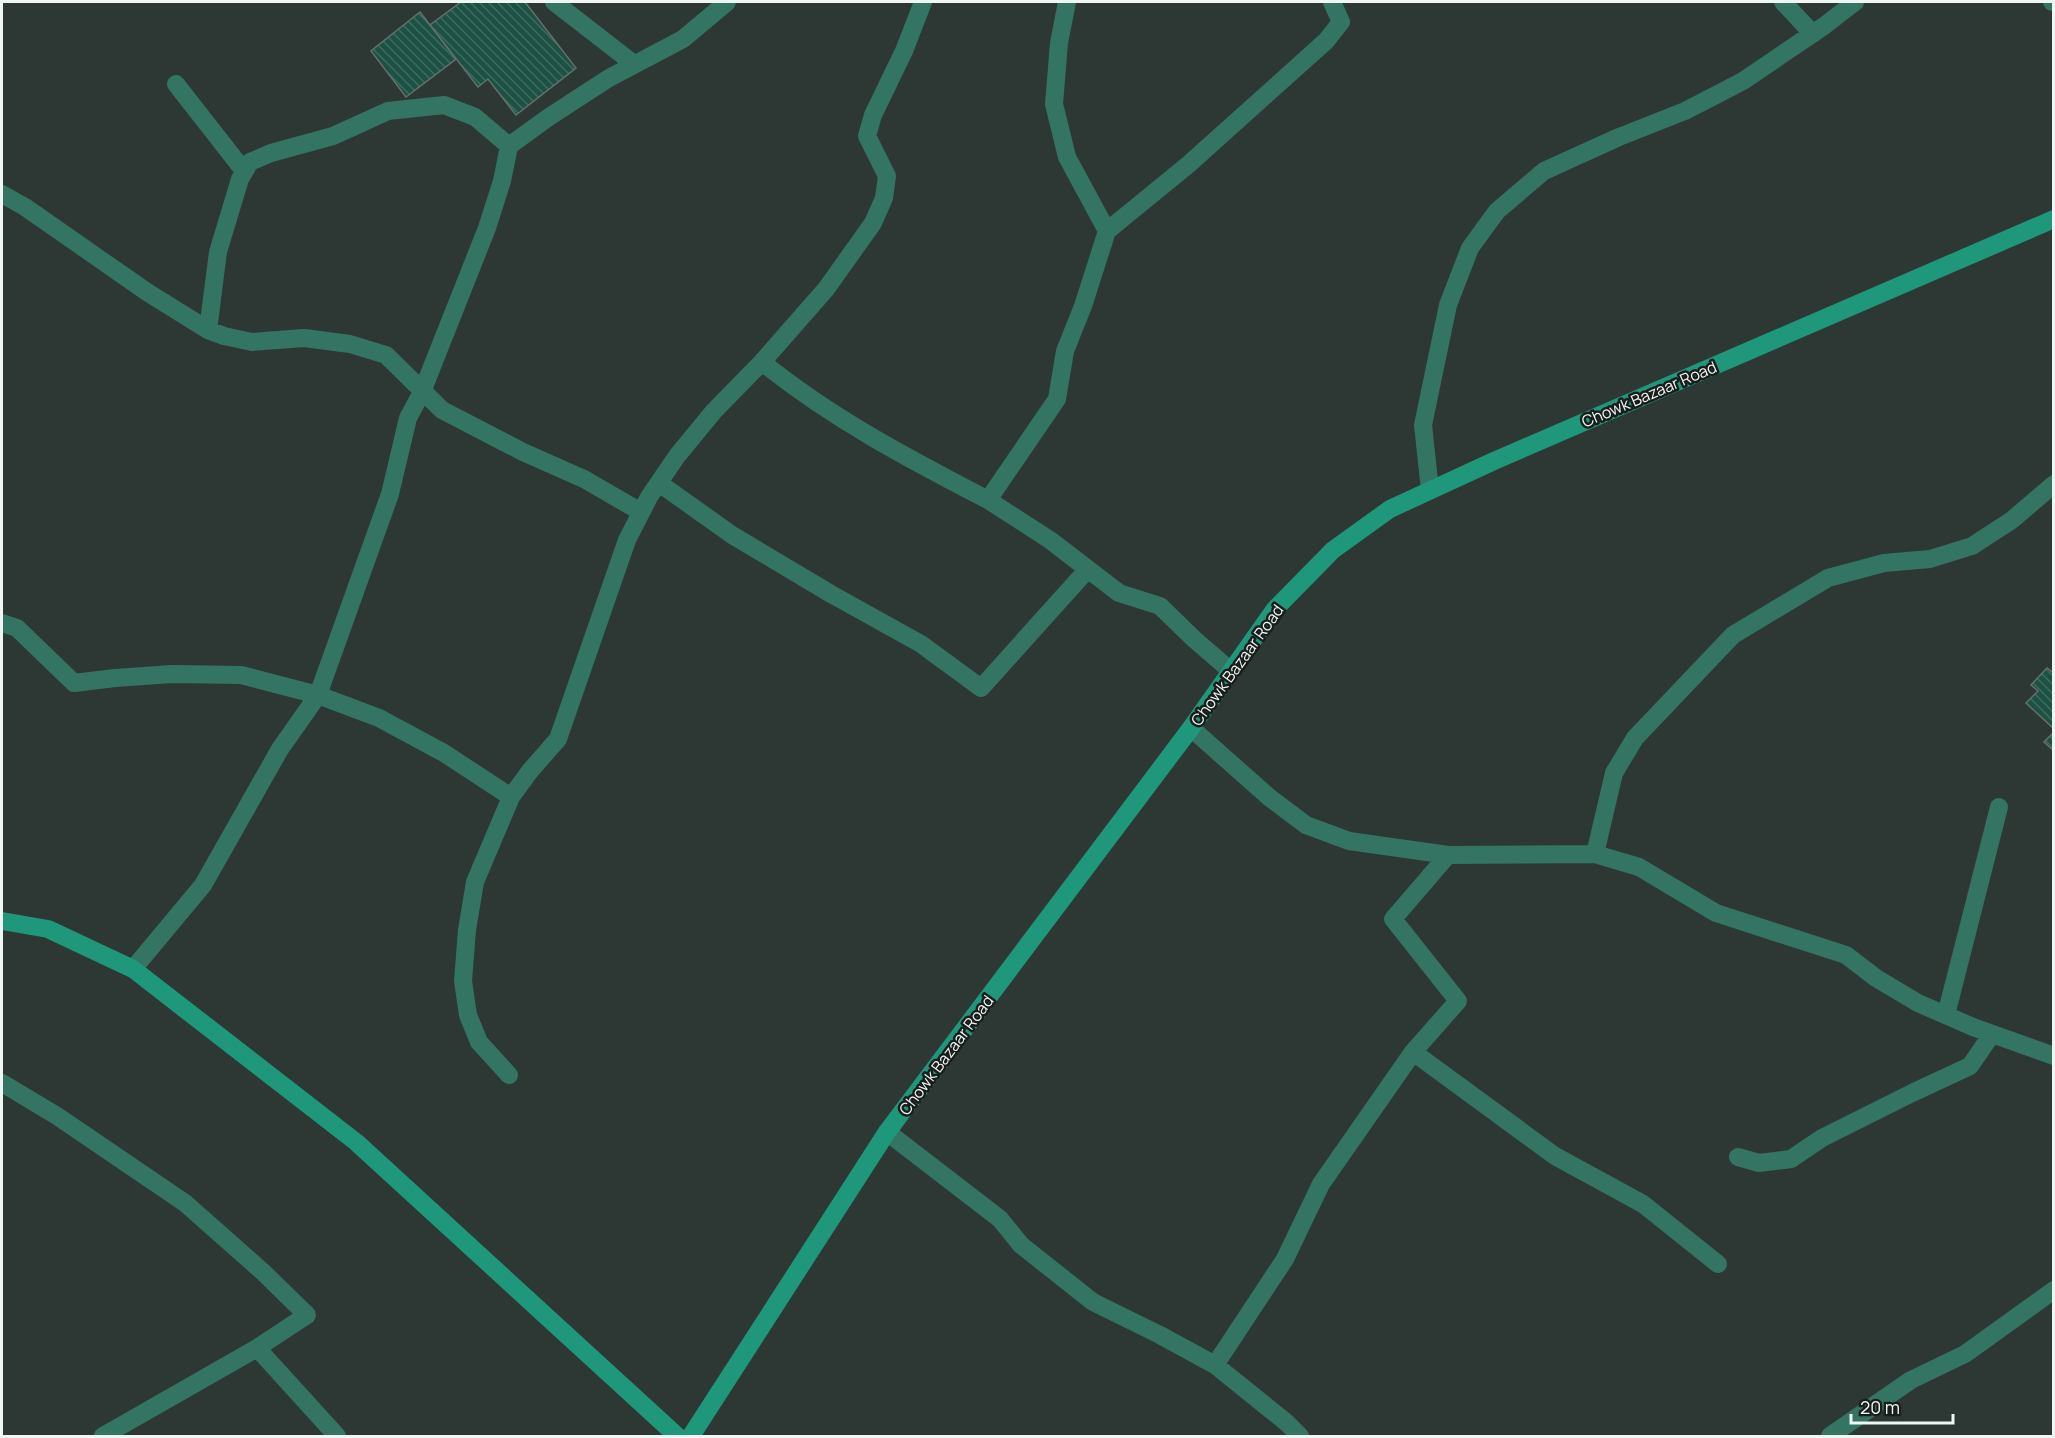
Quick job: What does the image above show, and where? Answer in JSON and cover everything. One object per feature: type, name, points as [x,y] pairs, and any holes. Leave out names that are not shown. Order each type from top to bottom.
[{"type":"main road","name":"Chowk Bazaar Road","points":[[691,1437],[887,1132],[1191,728],[1275,609],[1333,550],[1390,509],[1430,490],[2054,219]]},
{"type":"main road","points":[[2,921],[48,929],[133,969],[356,1142],[677,1437]]},
{"type":"street","points":[[554,2],[634,64]]},
{"type":"street","points":[[133,969],[203,885],[280,749],[318,695],[390,494],[408,418],[423,392],[487,228],[502,181],[509,146],[609,78],[683,39],[727,2]]},
{"type":"street","points":[[509,1075],[479,1042],[468,1015],[463,981],[467,930],[475,882],[511,797],[558,739],[627,540],[659,483],[677,456],[714,411],[762,362],[826,289],[873,223],[884,198],[888,176],[867,136],[873,115],[904,51],[922,2]]},
{"type":"street","points":[[1067,2],[1059,43],[1054,104],[1068,157],[1107,231]]},
{"type":"street","points":[[988,500],[1057,399],[1065,351],[1083,306],[1107,231],[1189,164],[1326,41],[1341,22],[1332,2]]},
{"type":"street","points":[[1783,2],[1813,34]]},
{"type":"street","points":[[1430,490],[1422,425],[1448,306],[1470,248],[1497,211],[1544,171],[1619,137],[1685,111],[1743,81],[1813,34],[1855,2]]},
{"type":"street","points":[[176,84],[244,171]]},
{"type":"street","points":[[208,330],[218,252],[231,206],[244,171],[250,162],[271,153],[333,136],[388,111],[444,105],[475,117],[509,146]]},
{"type":"street","points":[[2,194],[25,207],[147,292],[208,330],[252,342],[304,338],[350,344],[386,355],[442,410],[523,452],[584,479],[641,513]]},
{"type":"street","points":[[762,362],[798,391],[848,424],[988,500],[1050,540],[1119,593],[1160,606],[1231,671]]},
{"type":"street","points":[[659,483],[732,535],[921,644],[981,688],[1088,569]]},
{"type":"street","points":[[1594,854],[1614,773],[1635,738],[1733,635],[1827,578],[1884,563],[1930,559],[1972,546],[2012,520],[2054,484]]},
{"type":"street","points":[[2,623],[17,628],[74,683],[172,674],[242,675],[318,695],[379,718],[444,753],[511,797]]},
{"type":"street","points":[[1191,728],[1270,798],[1306,825],[1349,841],[1448,855],[1594,854],[1639,867],[1716,914],[1846,955],[1876,978],[1909,998],[1992,1034],[2054,1056]]},
{"type":"street","points":[[1947,1015],[1999,807]]},
{"type":"street","points":[[1215,1365],[1285,1259],[1321,1184],[1413,1052],[1458,1001],[1393,919],[1448,855]]},
{"type":"street","points":[[1738,1157],[1759,1162],[1791,1159],[1822,1138],[1970,1066],[1992,1034]]},
{"type":"street","points":[[1413,1052],[1555,1156],[1643,1204],[1718,1264]]},
{"type":"street","points":[[2,1083],[57,1116],[184,1203],[263,1272],[307,1315],[257,1348],[103,1437]]},
{"type":"street","points":[[887,1132],[1000,1219],[1021,1245],[1094,1302],[1215,1365],[1287,1423],[1300,1437]]},
{"type":"street","points":[[1830,1437],[1911,1380],[1965,1354],[2054,1290]]},
{"type":"street","points":[[257,1348],[337,1437]]},
{"type":"building","points":[[461,2],[525,2],[576,68],[516,115],[488,79],[478,87],[430,25]]},
{"type":"building","points":[[420,12],[456,59],[406,97],[371,51]]},
{"type":"building","points":[[2047,668],[2054,673],[2054,729],[2026,703],[2038,691],[2031,685]]},
{"type":"building","points":[[2054,732],[2054,751],[2044,742]]}]
